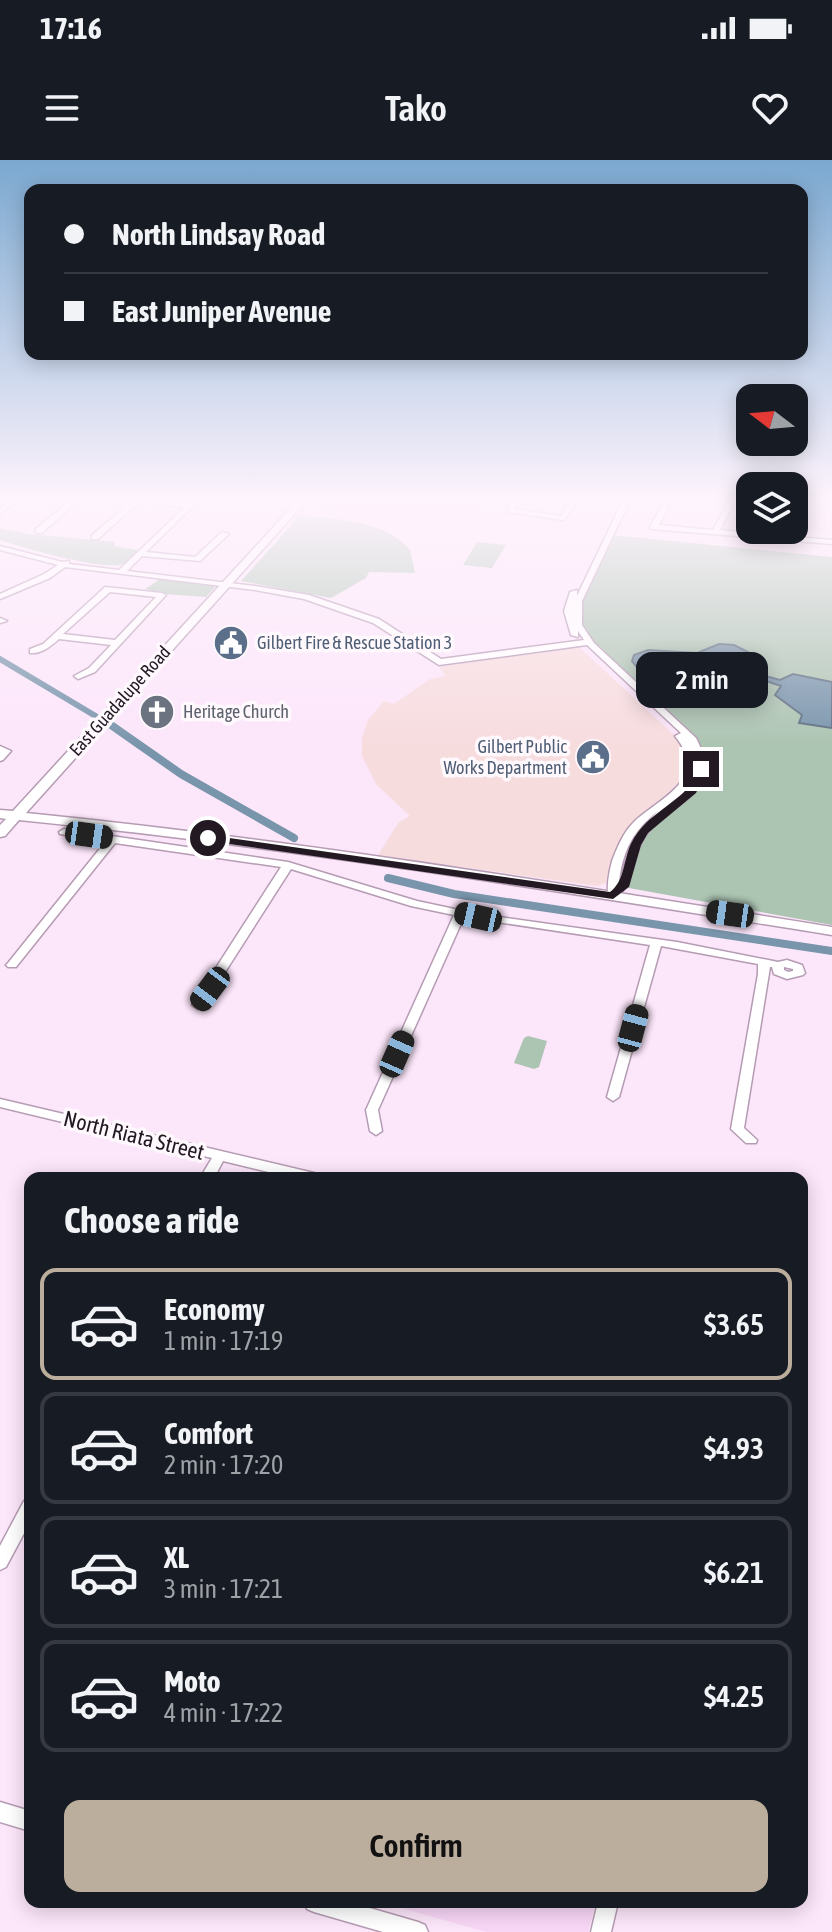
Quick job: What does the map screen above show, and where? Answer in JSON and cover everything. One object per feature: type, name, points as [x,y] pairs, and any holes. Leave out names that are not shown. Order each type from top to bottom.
[{"type":"main road","name":"East Guadalupe Road","points":[[0,833],[230,581]]},
{"type":"main road","points":[[0,814],[115,824],[832,931]]},
{"type":"street","points":[[0,597],[36,581]]},
{"type":"street","points":[[136,591],[147,581]]},
{"type":"street","points":[[209,581],[292,594],[353,611],[396,632],[439,662],[583,640]]},
{"type":"street","points":[[587,581],[577,606],[583,640],[678,735],[687,746],[691,760],[691,772],[684,787],[644,818],[629,834],[612,885],[613,896]]},
{"type":"street","points":[[33,651],[46,646],[108,589],[162,595],[92,670],[78,676]]},
{"type":"street","points":[[57,636],[118,643]]},
{"type":"street","points":[[64,832],[288,865],[390,898],[460,913],[778,965]]},
{"type":"street","points":[[199,852],[208,838]]},
{"type":"street","points":[[12,965],[113,839]]},
{"type":"street","points":[[198,1005],[288,865]]},
{"type":"street","points":[[376,1131],[372,1110],[460,913]]},
{"type":"street","points":[[613,1097],[656,943]]},
{"type":"street","points":[[751,1140],[737,1129],[764,961]]},
{"type":"street","name":"North Riata Street","points":[[0,1103],[289,1172]]},
{"type":"street","points":[[210,1172],[220,1155]]},
{"type":"street","points":[[0,1562],[24,1517]]},
{"type":"street","points":[[0,1813],[24,1819]]},
{"type":"street","points":[[335,1908],[418,1932]]},
{"type":"street","points":[[601,1932],[607,1908]]},
{"type":"shaded area","points":[[578,646],[674,735],[681,743],[687,761],[683,782],[647,812],[609,882],[597,886],[378,855],[399,822],[410,816],[376,784],[362,756],[362,738],[368,720],[384,701],[394,704],[430,679],[446,676],[439,667]]},
{"type":"shaded area","points":[[401,1908],[594,1908],[588,1932],[486,1932]]},
{"type":"green space","points":[[157,581],[215,587],[206,597],[164,594],[145,589]]},
{"type":"green space","points":[[241,581],[361,581],[331,598]]},
{"type":"green space","points":[[832,581],[832,925],[629,888],[634,860],[645,835],[693,792],[702,781],[705,768],[702,752],[690,733],[607,658],[583,624],[580,610],[589,582]]},
{"type":"green space","points":[[528,1036],[547,1041],[539,1067],[534,1069],[514,1063],[524,1038]]},
{"type":"water","points":[[719,644],[734,645],[750,653],[748,660],[741,663],[744,670],[780,680],[793,674],[832,682],[832,728],[799,723],[802,715],[775,695],[781,686],[754,677],[733,678],[721,668],[708,664],[697,667],[695,672],[703,681],[702,690],[673,692],[659,678],[639,670],[632,661],[634,655],[648,650],[697,653]]},
{"type":"waterway","points":[[0,659],[113,726]]},
{"type":"waterway","points":[[113,726],[181,774],[294,838]]},
{"type":"waterway","points":[[388,878],[454,894],[832,951]]},
{"type":"place","name":"Gilbert Fire & Rescue Station 3","points":[[231,643]]},
{"type":"place","name":"Heritage Church","points":[[157,712]]},
{"type":"place","name":"Gilbert Public Works Department","points":[[593,757]]},
{"type":"route","points":[[208,838],[613,896],[624,887],[635,845],[643,831],[692,790],[701,769]]}]
